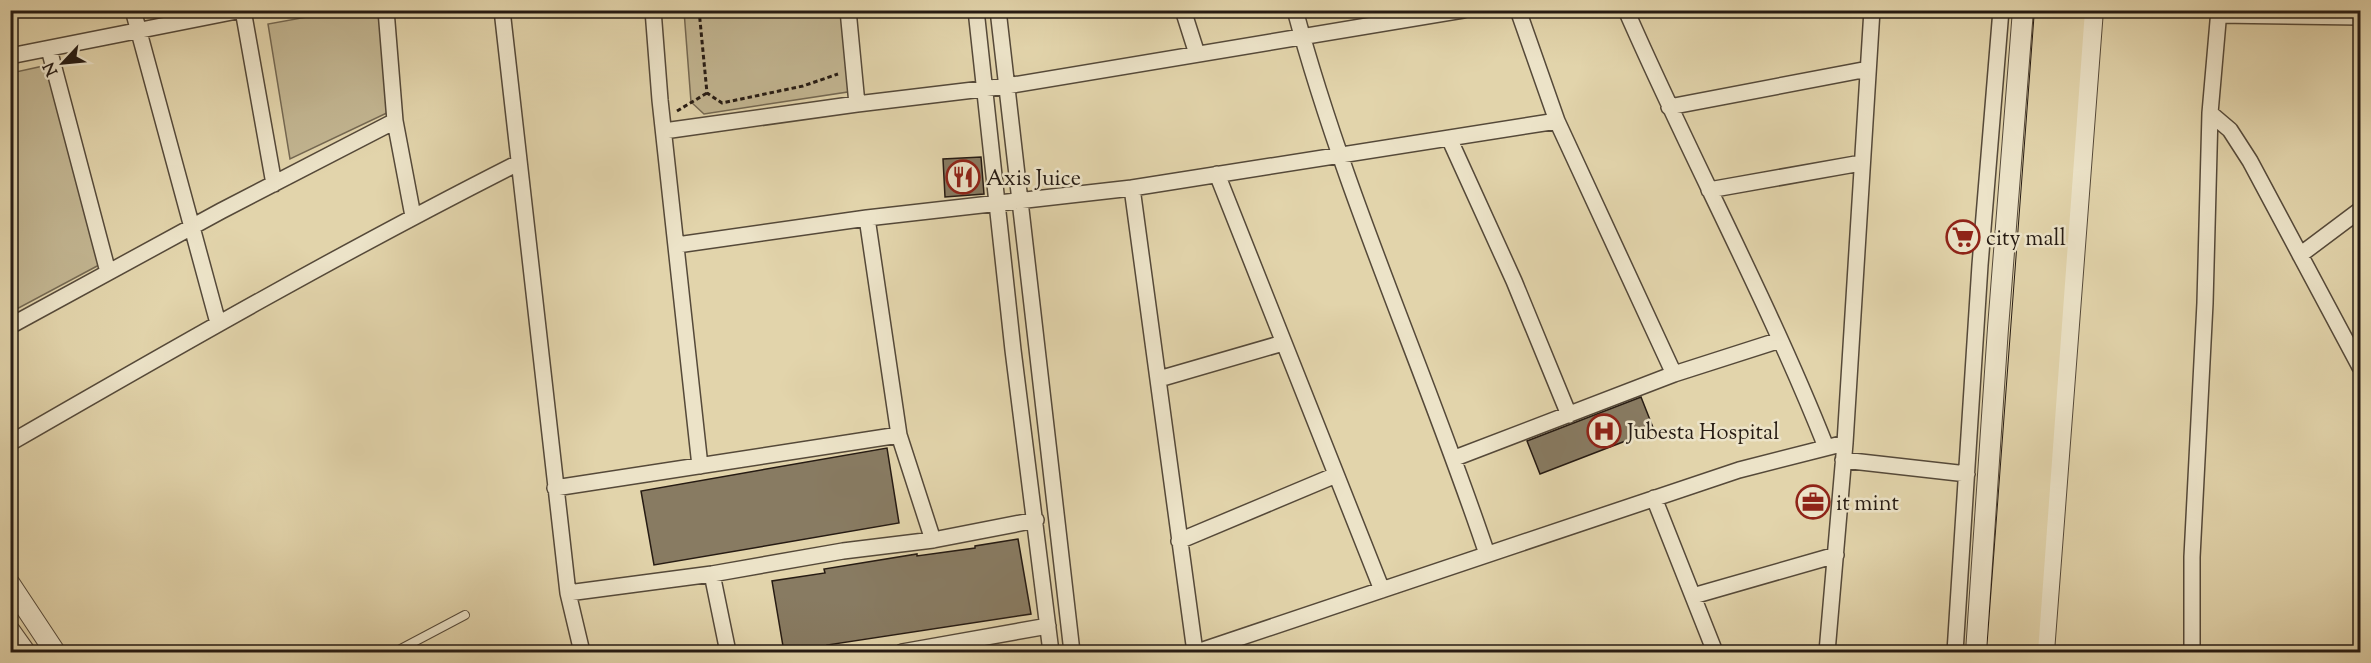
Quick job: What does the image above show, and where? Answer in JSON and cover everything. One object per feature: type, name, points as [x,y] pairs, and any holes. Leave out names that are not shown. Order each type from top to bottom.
[{"type":"highway","points":[[2000,652],[2048,10]]},
{"type":"highway","points":[[2025,652],[2072,10]]},
{"type":"street","points":[[133,10],[218,323]]},
{"type":"street","points":[[10,56],[242,10],[274,184]]},
{"type":"street","points":[[386,10],[395,121],[413,216]]},
{"type":"street","points":[[502,10],[568,593],[582,652]]},
{"type":"street","points":[[653,10],[663,125],[700,466]]},
{"type":"street","points":[[848,10],[857,104]]},
{"type":"street","points":[[976,10],[1051,652]]},
{"type":"street","points":[[998,10],[1072,652]]},
{"type":"street","points":[[1183,10],[1197,54]]},
{"type":"street","points":[[1295,10],[1339,155],[1455,458],[1487,554]]},
{"type":"street","points":[[663,125],[1007,86],[1463,10]]},
{"type":"street","points":[[1518,10],[1557,121],[1674,374]]},
{"type":"street","points":[[1626,10],[1669,107],[1803,387],[1826,447]]},
{"type":"street","points":[[1827,652],[1844,460],[1872,10]]},
{"type":"street","points":[[1955,652],[1980,265],[2001,10]]},
{"type":"street","points":[[1976,652],[2023,10]]},
{"type":"street","points":[[2044,652],[2093,10]]},
{"type":"street","points":[[2192,652],[2192,557],[2205,303],[2210,113],[2219,13],[2361,17]]},
{"type":"street","points":[[49,49],[108,272]]},
{"type":"street","points":[[1669,107],[1868,69]]},
{"type":"street","points":[[2210,113],[2230,130],[2250,161],[2359,360]]},
{"type":"street","points":[[10,327],[108,272],[395,121]]},
{"type":"street","points":[[677,245],[867,218],[1132,188],[1557,121]]},
{"type":"street","points":[[1449,138],[1514,280],[1569,415]]},
{"type":"street","points":[[10,443],[218,323],[413,216],[518,163]]},
{"type":"street","points":[[1709,190],[1861,163]]},
{"type":"street","points":[[1217,174],[1382,590]]},
{"type":"street","points":[[1132,188],[1196,652],[1739,470],[1845,443]]},
{"type":"street","points":[[2300,255],[2361,210]]},
{"type":"street","points":[[867,218],[899,435],[933,540]]},
{"type":"street","points":[[1455,458],[1674,374],[1780,340]]},
{"type":"street","points":[[1159,379],[1283,343]]},
{"type":"street","points":[[555,488],[899,435]]},
{"type":"street","points":[[1844,460],[1967,474]]},
{"type":"street","points":[[1179,541],[1336,475]]},
{"type":"street","points":[[1654,498],[1715,652]]},
{"type":"street","points":[[568,593],[712,574],[843,551],[933,540],[1036,520]]},
{"type":"street","points":[[1693,596],[1836,555]]},
{"type":"street","points":[[712,574],[728,652]]},
{"type":"street","points":[[10,584],[55,652]]},
{"type":"street","points":[[902,652],[922,651],[1048,626]]},
{"type":"street","points":[[10,631],[25,652]]},
{"type":"lane","points":[[395,652],[465,615]]},
{"type":"path","points":[[699,10],[707,93]]},
{"type":"path","points":[[707,93],[722,103],[803,86],[844,72]]},
{"type":"path","points":[[663,125],[707,93]]},
{"type":"shaded area","points":[[340,11],[382,11],[391,111],[290,159],[268,24]]},
{"type":"shaded area","points":[[684,11],[846,11],[854,91],[704,114],[691,102]]},
{"type":"shaded area","points":[[48,65],[99,265],[13,311],[11,307],[11,73]]},
{"type":"building","name":"Axis Juice","points":[[981,157],[984,194],[945,197],[943,159]]},
{"type":"building","points":[[1641,397],[1654,430],[1540,474],[1527,441]]},
{"type":"building","points":[[887,448],[899,523],[654,565],[641,491]]},
{"type":"building","points":[[1018,539],[1031,614],[827,645],[828,649],[784,652],[772,581],[825,573],[824,569],[917,554],[917,556],[975,548],[975,546]]},
{"type":"place","name":"Axis Juice","points":[[963,177]]},
{"type":"place","name":"city mall","points":[[1963,237]]},
{"type":"place","name":"Jubesta Hospital","points":[[1604,431]]},
{"type":"place","name":"it mint","points":[[1813,502]]}]
